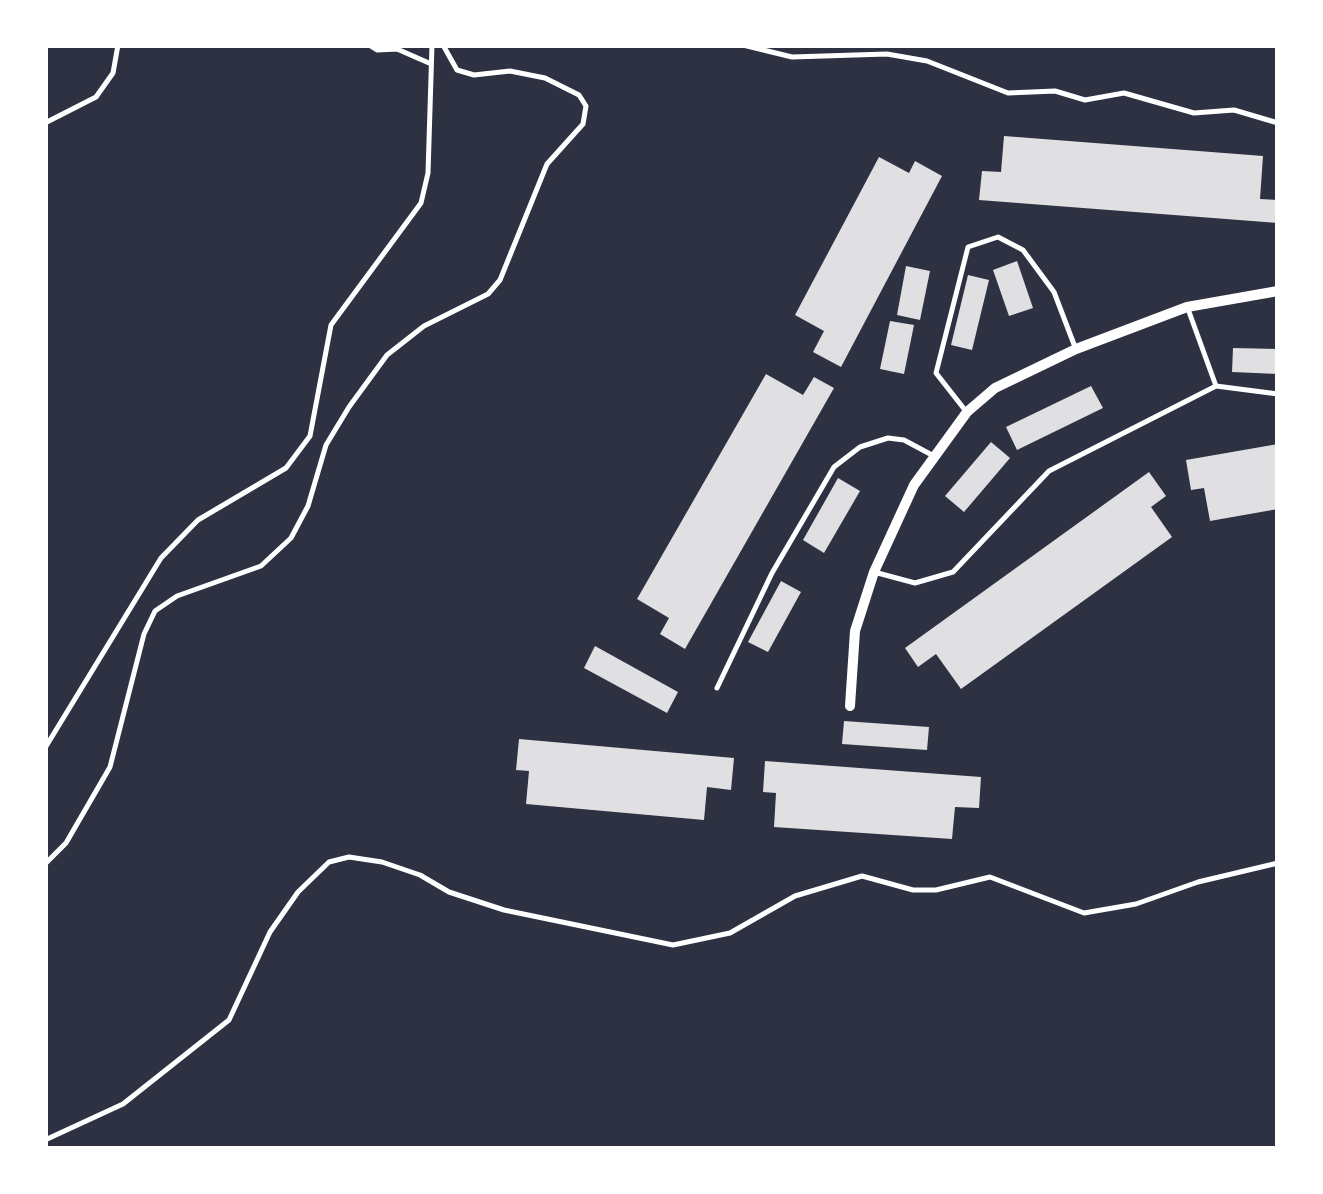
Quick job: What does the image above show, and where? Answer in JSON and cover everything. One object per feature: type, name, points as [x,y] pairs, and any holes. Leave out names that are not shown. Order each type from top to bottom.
[{"type":"street","points":[[850,706],[855,631],[874,572],[932,455],[967,412],[995,388],[1076,349],[1186,307],[1278,291]]},
{"type":"lane","points":[[45,124],[96,97],[113,72],[118,45]]},
{"type":"lane","points":[[370,45],[377,50],[400,47],[429,63]]},
{"type":"lane","points":[[45,748],[161,558],[198,520],[286,468],[310,436],[331,325],[421,203],[428,173],[432,45]]},
{"type":"lane","points":[[45,864],[66,844],[110,767],[138,652],[155,611],[177,596],[261,566],[291,538],[308,506],[326,445],[349,407],[387,355],[424,326],[488,294],[500,280],[547,164],[583,124],[586,106],[578,95],[545,78],[510,71],[474,75],[458,70],[443,45]]},
{"type":"lane","points":[[479,45],[499,45]]},
{"type":"lane","points":[[743,45],[792,57],[887,54],[927,61],[1008,93],[1055,90],[1085,100],[1124,93],[1194,113],[1234,110],[1278,123]]},
{"type":"lane","points":[[967,412],[936,373],[968,247],[998,237],[1022,250],[1054,292],[1076,349]]},
{"type":"lane","points":[[1186,307],[1216,386]]},
{"type":"lane","points":[[874,572],[915,583],[952,572],[1049,471],[1216,386],[1278,394]]},
{"type":"lane","points":[[718,688],[772,573],[834,467],[860,447],[888,438],[904,440],[932,455]]},
{"type":"lane","points":[[45,1140],[123,1104],[229,1020],[270,932],[298,892],[329,862],[349,858],[395,866],[449,892],[504,910],[673,945],[730,934],[795,896],[862,876],[924,890],[990,877],[1084,912],[1136,904],[1198,882],[1278,864]]},
{"type":"building","points":[[1004,136],[1263,156],[1260,199],[1278,200],[1278,223],[979,200],[982,171],[1001,172]]},
{"type":"building","points":[[879,157],[909,173],[915,161],[942,176],[841,367],[813,352],[824,331],[795,315]]},
{"type":"building","points":[[1017,261],[1033,308],[1009,316],[993,270]]},
{"type":"building","points":[[906,266],[930,271],[920,320],[897,315]]},
{"type":"building","points":[[968,275],[989,280],[972,350],[951,345]]},
{"type":"building","points":[[890,321],[914,325],[904,374],[880,369]]},
{"type":"building","points":[[1233,348],[1278,349],[1278,374],[1232,372]]},
{"type":"building","points":[[766,374],[803,395],[814,377],[834,388],[685,649],[660,634],[669,618],[637,599]]},
{"type":"building","points":[[1091,386],[1103,408],[1017,450],[1006,427]]},
{"type":"building","points":[[991,442],[1010,458],[964,512],[945,496]]},
{"type":"building","points":[[1278,444],[1278,509],[1210,521],[1204,488],[1191,490],[1186,460]]},
{"type":"building","points":[[1149,472],[1166,496],[1151,507],[1172,537],[961,689],[936,654],[918,667],[905,648]]},
{"type":"building","points":[[838,478],[860,491],[824,553],[803,540]]},
{"type":"building","points":[[781,581],[801,592],[768,652],[748,642]]},
{"type":"building","points":[[595,646],[678,692],[667,713],[584,668]]},
{"type":"building","points":[[844,721],[929,727],[927,750],[842,744]]},
{"type":"building","points":[[519,739],[734,758],[731,790],[707,787],[704,820],[526,804],[529,771],[516,770]]},
{"type":"building","points":[[765,761],[981,777],[979,808],[955,807],[952,839],[774,827],[776,793],[763,792]]}]
